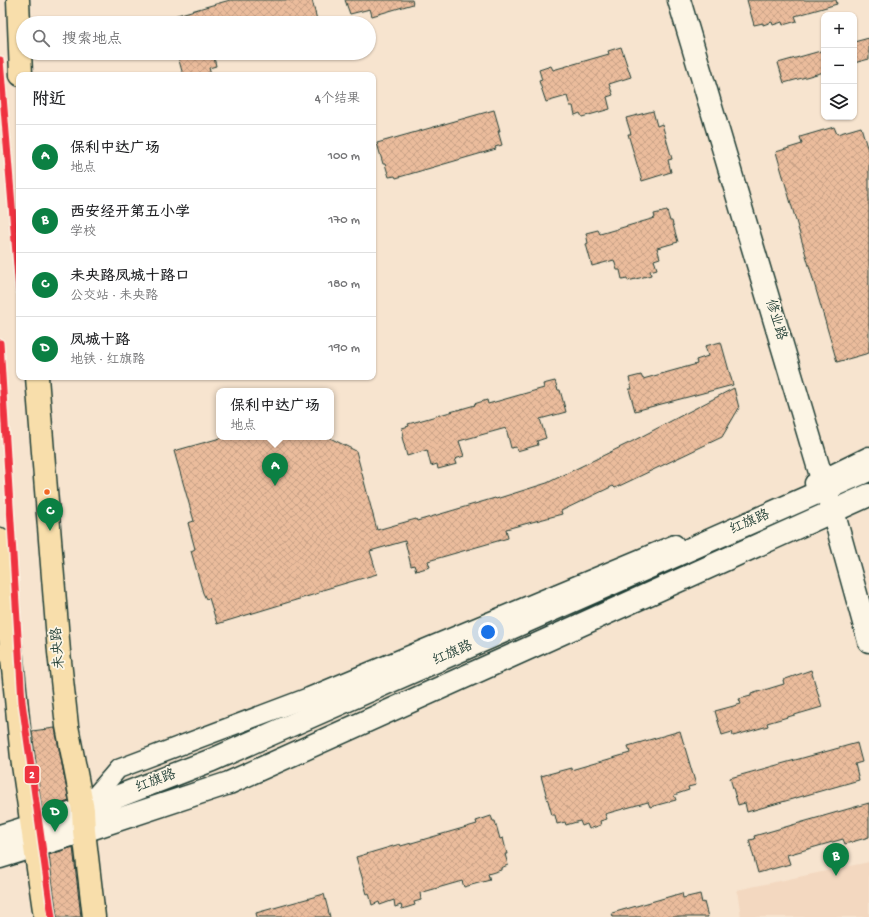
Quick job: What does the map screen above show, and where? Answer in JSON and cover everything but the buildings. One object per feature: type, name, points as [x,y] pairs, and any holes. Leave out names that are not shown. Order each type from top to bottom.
[{"type":"main road","name":"修业路","points":[[679,0],[833,511],[869,641]]},
{"type":"main road","points":[[23,1],[23,16]]},
{"type":"main road","points":[[21,60],[21,72]]},
{"type":"main road","name":"未央路","points":[[37,380],[66,718],[83,821],[94,917]]},
{"type":"main road","name":"红旗路","points":[[83,821],[212,760],[824,485],[869,470]]},
{"type":"main road","name":"红旗路","points":[[34,835],[229,783],[869,494]]},
{"type":"main road","points":[[0,538],[22,758],[45,917]]},
{"type":"main road","points":[[0,836],[34,835]]},
{"type":"main road","points":[[0,857],[34,835]]},
{"type":"street","points":[[824,485],[869,456]]},
{"type":"street","points":[[0,825],[34,835]]},
{"type":"shaded area","points":[[869,862],[869,917],[741,917],[737,890]]},
{"type":"transit line","name":"2","points":[[0,60],[16,254]]},
{"type":"transit line","name":"2","points":[[0,343],[22,702],[52,917]]},
{"type":"place","name":"保利中达广场","points":[[275,486]]},
{"type":"place","name":"未央路凤城十路口","points":[[50,531]]},
{"type":"place","name":"凤城十路","points":[[55,832]]},
{"type":"place","name":"西安经开第五小学","points":[[836,876]]}]
